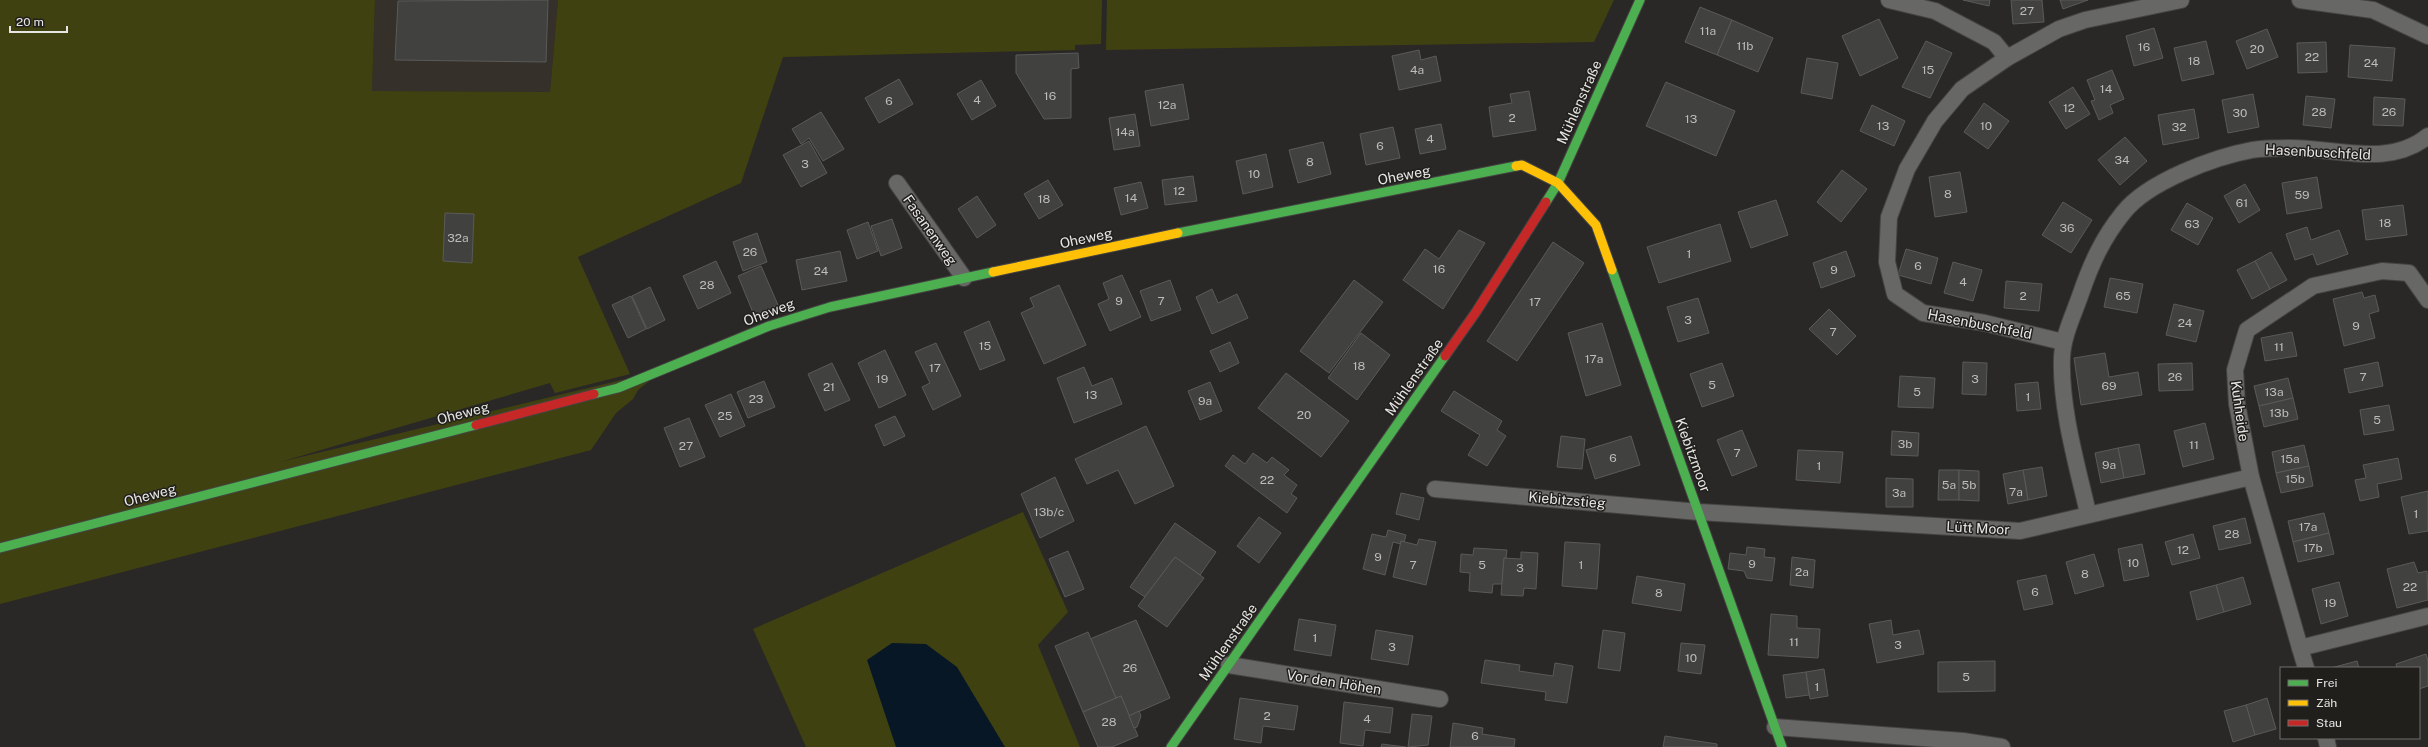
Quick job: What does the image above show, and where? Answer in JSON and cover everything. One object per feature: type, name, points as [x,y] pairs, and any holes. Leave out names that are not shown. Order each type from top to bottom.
[{"type":"street","name":"Mühlenstraße","points":[[1171,747],[1476,312],[1558,183],[1640,0]]},
{"type":"street","points":[[1889,0],[1935,11],[1994,42],[2007,58]]},
{"type":"street","name":"Hasenbuschfeld","points":[[2063,342],[1985,323],[1923,313],[1895,294],[1887,262],[1889,217],[1907,169],[1935,121],[1962,90],[2007,58],[2059,29],[2085,20],[2181,0]]},
{"type":"street","points":[[2300,0],[2373,10],[2428,36]]},
{"type":"street","name":"Hasenbuschfeld","points":[[2088,513],[2067,418],[2062,359],[2063,342],[2095,256],[2124,212],[2154,188],[2215,159],[2254,150],[2292,148],[2386,155],[2418,144],[2428,136]]},
{"type":"street","name":"Oheweg","points":[[0,548],[618,388],[794,316],[964,278],[1522,165],[1558,183]]},
{"type":"street","name":"Fasanenweg","points":[[898,183],[964,278]]},
{"type":"street","name":"Kiebitzmoor","points":[[1558,183],[1596,224],[1782,747]]},
{"type":"street","name":"Kuhheide","points":[[2306,667],[2251,477],[2237,404],[2235,370],[2247,330],[2313,286],[2382,271],[2409,273],[2428,300]]},
{"type":"street","name":"Lütt Moor","points":[[1699,512],[2020,531],[2088,513],[2251,477]]},
{"type":"street","name":"Kiebitzstieg","points":[[1435,489],[1699,512]]},
{"type":"street","points":[[2300,648],[2428,616]]},
{"type":"street","name":"Vor den Höhen","points":[[1229,665],[1440,699]]},
{"type":"street","points":[[1775,727],[1963,741],[2002,747]]},
{"type":"shaded area","points":[[0,0],[375,0],[372,91],[550,92],[558,0],[1102,0],[1101,44],[1075,45],[1075,50],[783,57],[741,183],[578,257],[630,374],[555,393],[550,383],[280,462],[663,370],[638,390],[633,399],[616,413],[591,450],[0,604]]},
{"type":"shaded area","points":[[375,0],[558,0],[550,92],[372,91]]},
{"type":"shaded area","points":[[1107,0],[1614,0],[1594,42],[1106,50]]},
{"type":"shaded area","points":[[1023,512],[1068,612],[1038,645],[1080,747],[806,747],[753,629]]},
{"type":"water","points":[[892,643],[926,644],[957,667],[1005,747],[896,747],[867,660]]},
{"type":"building","points":[[548,0],[546,62],[395,60],[398,1]]},
{"type":"building","points":[[1963,0],[1990,0],[1989,6]]},
{"type":"building","points":[[2011,0],[2042,0],[2044,22],[2013,24]]},
{"type":"building","points":[[2060,0],[2088,0],[2063,9]]},
{"type":"building","points":[[1700,7],[1732,20],[1717,55],[1685,42]]},
{"type":"building","points":[[1879,19],[1898,58],[1860,76],[1842,36]]},
{"type":"building","points":[[1732,20],[1773,38],[1758,72],[1717,55]]},
{"type":"building","points":[[2154,28],[2163,58],[2134,66],[2126,36]]},
{"type":"building","points":[[2267,29],[2278,57],[2247,69],[2236,41]]},
{"type":"building","points":[[1926,41],[1952,53],[1930,98],[1902,87]]},
{"type":"building","points":[[2206,41],[2214,74],[2182,81],[2174,48]]},
{"type":"building","points":[[2326,42],[2327,72],[2298,73],[2297,43]]},
{"type":"building","points":[[2350,45],[2395,48],[2392,81],[2348,77]]},
{"type":"building","points":[[1419,50],[1421,60],[1436,56],[1441,81],[1399,90],[1392,56]]},
{"type":"building","points":[[1078,53],[1079,68],[1071,69],[1071,118],[1044,119],[1016,73],[1016,55]]},
{"type":"building","points":[[1807,58],[1838,63],[1832,99],[1801,93]]},
{"type":"building","points":[[2112,70],[2124,99],[2110,105],[2113,113],[2099,120],[2091,101],[2095,100],[2087,80]]},
{"type":"building","points":[[899,79],[913,104],[879,123],[865,98]]},
{"type":"building","points":[[981,80],[996,106],[972,120],[957,94]]},
{"type":"building","points":[[1666,82],[1735,111],[1716,156],[1646,126]]},
{"type":"building","points":[[1183,84],[1189,119],[1151,126],[1145,91]]},
{"type":"building","points":[[2073,87],[2090,114],[2066,129],[2049,102]]},
{"type":"building","points":[[1529,91],[1536,130],[1493,137],[1489,107],[1512,103],[1510,94]]},
{"type":"building","points":[[2253,94],[2259,127],[2228,133],[2222,100]]},
{"type":"building","points":[[2306,96],[2335,99],[2331,128],[2303,125]]},
{"type":"building","points":[[2374,97],[2405,99],[2403,126],[2373,125]]},
{"type":"building","points":[[1984,103],[2009,121],[1988,149],[1964,132]]},
{"type":"building","points":[[1872,105],[1905,121],[1894,146],[1860,131]]},
{"type":"building","points":[[2194,109],[2199,138],[2163,145],[2158,115]]},
{"type":"building","points":[[821,112],[844,149],[823,161],[809,138],[801,144],[792,129]]},
{"type":"building","points":[[1135,114],[1140,146],[1114,150],[1109,118]]},
{"type":"building","points":[[1441,124],[1446,149],[1420,154],[1415,129]]},
{"type":"building","points":[[1393,127],[1400,158],[1366,165],[1360,134]]},
{"type":"building","points":[[2125,137],[2147,161],[2120,185],[2098,160]]},
{"type":"building","points":[[809,141],[827,173],[801,187],[783,155]]},
{"type":"building","points":[[1323,142],[1331,174],[1298,183],[1289,150]]},
{"type":"building","points":[[1266,154],[1273,187],[1243,194],[1236,161]]},
{"type":"building","points":[[1842,170],[1867,189],[1841,222],[1817,202]]},
{"type":"building","points":[[1960,172],[1967,212],[1935,217],[1929,177]]},
{"type":"building","points":[[1193,176],[1197,201],[1165,205],[1162,180]]},
{"type":"building","points":[[2317,177],[2322,208],[2287,214],[2282,183]]},
{"type":"building","points":[[1048,180],[1063,205],[1039,219],[1024,194]]},
{"type":"building","points":[[1141,182],[1148,208],[1121,215],[1114,188]]},
{"type":"building","points":[[2245,184],[2260,210],[2239,223],[2224,196]]},
{"type":"building","points":[[977,196],[996,225],[977,238],[958,209]]},
{"type":"building","points":[[1776,200],[1788,235],[1751,248],[1738,212]]},
{"type":"building","points":[[2063,202],[2092,220],[2071,253],[2042,235]]},
{"type":"building","points":[[2187,203],[2213,218],[2198,245],[2171,230]]},
{"type":"building","points":[[2403,205],[2407,235],[2366,240],[2362,210]]},
{"type":"building","points":[[445,213],[474,214],[472,263],[443,261]]},
{"type":"building","points":[[892,219],[902,248],[881,256],[871,226]]},
{"type":"building","points":[[868,222],[878,251],[857,259],[847,230]]},
{"type":"building","points":[[1720,224],[1731,261],[1659,283],[1647,247]]},
{"type":"building","points":[[2307,227],[2311,240],[2339,230],[2348,254],[2317,265],[2313,254],[2295,260],[2286,234]]},
{"type":"building","points":[[1459,230],[1485,243],[1443,309],[1403,280],[1425,249],[1439,259]]},
{"type":"building","points":[[757,233],[767,262],[743,271],[733,242]]},
{"type":"building","points":[[1553,242],[1584,263],[1517,361],[1487,341]]},
{"type":"building","points":[[1906,249],[1938,258],[1931,284],[1898,275]]},
{"type":"building","points":[[840,251],[847,281],[802,290],[796,260]]},
{"type":"building","points":[[1846,251],[1855,276],[1821,288],[1813,263]]},
{"type":"building","points":[[2271,252],[2287,280],[2270,289],[2255,261]]},
{"type":"building","points":[[716,261],[731,293],[698,309],[683,276]]},
{"type":"building","points":[[2255,261],[2270,289],[2252,299],[2237,270]]},
{"type":"building","points":[[1953,262],[1982,270],[1973,301],[1944,293]]},
{"type":"building","points":[[761,266],[778,305],[754,315],[738,276]]},
{"type":"building","points":[[1122,275],[1141,317],[1110,331],[1098,304],[1109,299],[1103,283]]},
{"type":"building","points":[[2110,278],[2143,284],[2137,313],[2104,307]]},
{"type":"building","points":[[1170,280],[1181,310],[1151,321],[1140,291]]},
{"type":"building","points":[[1354,280],[1383,302],[1329,373],[1300,351]]},
{"type":"building","points":[[2006,281],[2042,284],[2039,311],[2004,308]]},
{"type":"building","points":[[1059,285],[1086,345],[1044,364],[1021,313],[1034,307],[1030,298]]},
{"type":"building","points":[[650,287],[665,320],[647,329],[632,296]]},
{"type":"building","points":[[1212,289],[1218,303],[1237,294],[1248,318],[1212,334],[1196,297]]},
{"type":"building","points":[[2362,292],[2364,298],[2375,295],[2379,311],[2369,314],[2375,338],[2344,346],[2333,299]]},
{"type":"building","points":[[631,296],[646,329],[628,338],[612,305]]},
{"type":"building","points":[[1698,298],[1709,333],[1678,342],[1667,307]]},
{"type":"building","points":[[2174,304],[2204,311],[2196,342],[2166,335]]},
{"type":"building","points":[[1829,309],[1856,336],[1837,355],[1809,329]]},
{"type":"building","points":[[989,321],[1005,360],[980,370],[964,332]]},
{"type":"building","points":[[1602,323],[1621,385],[1586,396],[1568,333]]},
{"type":"building","points":[[2292,332],[2297,356],[2265,361],[2261,338]]},
{"type":"building","points":[[1361,333],[1390,355],[1357,400],[1328,378]]},
{"type":"building","points":[[1230,342],[1239,363],[1220,372],[1210,351]]},
{"type":"building","points":[[936,343],[961,396],[933,410],[922,387],[930,383],[915,352]]},
{"type":"building","points":[[885,350],[906,395],[879,408],[858,363]]},
{"type":"building","points":[[2105,353],[2109,377],[2138,372],[2142,395],[2081,405],[2074,358]]},
{"type":"building","points":[[1963,362],[1987,363],[1986,395],[1962,394]]},
{"type":"building","points":[[2378,362],[2383,386],[2349,393],[2344,369]]},
{"type":"building","points":[[832,363],[850,400],[825,411],[808,374]]},
{"type":"building","points":[[1722,363],[1734,396],[1702,407],[1690,374]]},
{"type":"building","points":[[2192,363],[2193,390],[2159,391],[2158,364]]},
{"type":"building","points":[[1084,367],[1092,386],[1112,378],[1122,404],[1074,423],[1057,378]]},
{"type":"building","points":[[1286,373],[1349,421],[1321,457],[1258,408]]},
{"type":"building","points":[[1900,376],[1935,378],[1933,408],[1898,407]]},
{"type":"building","points":[[2288,378],[2293,398],[2259,406],[2254,386]]},
{"type":"building","points":[[764,381],[775,407],[748,418],[737,392]]},
{"type":"building","points":[[1210,382],[1222,411],[1200,420],[1188,391]]},
{"type":"building","points":[[2038,382],[2041,409],[2017,411],[2015,384]]},
{"type":"building","points":[[1454,391],[1502,421],[1497,430],[1506,436],[1487,466],[1468,455],[1480,435],[1441,411]]},
{"type":"building","points":[[731,394],[745,426],[720,437],[705,405]]},
{"type":"building","points":[[2293,398],[2298,419],[2264,427],[2259,406]]},
{"type":"building","points":[[2389,405],[2394,430],[2364,435],[2360,410]]},
{"type":"building","points":[[895,416],[905,436],[884,446],[875,425]]},
{"type":"building","points":[[689,418],[705,457],[680,467],[664,428]]},
{"type":"building","points":[[2205,423],[2214,459],[2183,467],[2174,431]]},
{"type":"building","points":[[1146,426],[1174,486],[1135,504],[1118,470],[1087,484],[1075,459]]},
{"type":"building","points":[[1742,430],[1757,466],[1732,476],[1717,440]]},
{"type":"building","points":[[1892,431],[1919,433],[1918,456],[1891,455]]},
{"type":"building","points":[[1561,436],[1585,439],[1582,469],[1557,467]]},
{"type":"building","points":[[1631,436],[1640,465],[1595,479],[1586,450]]},
{"type":"building","points":[[2139,444],[2145,474],[2124,478],[2118,448]]},
{"type":"building","points":[[2304,445],[2309,466],[2276,473],[2272,452]]},
{"type":"building","points":[[2118,448],[2124,478],[2101,483],[2095,453]]},
{"type":"building","points":[[1798,450],[1843,452],[1840,483],[1796,480]]},
{"type":"building","points":[[1253,453],[1267,463],[1272,457],[1289,470],[1284,475],[1297,485],[1291,494],[1297,498],[1287,513],[1225,466],[1233,455],[1245,464]]},
{"type":"building","points":[[2398,458],[2402,479],[2377,484],[2379,497],[2360,501],[2355,480],[2366,478],[2363,465]]},
{"type":"building","points":[[2309,466],[2313,486],[2281,493],[2276,473]]},
{"type":"building","points":[[2042,467],[2047,496],[2028,500],[2023,470]]},
{"type":"building","points":[[1939,470],[1959,470],[1959,500],[1938,500]]},
{"type":"building","points":[[1959,470],[1979,471],[1979,501],[1959,500]]},
{"type":"building","points":[[2023,470],[2028,500],[2008,504],[2003,474]]},
{"type":"building","points":[[1055,477],[1074,521],[1040,538],[1021,494]]},
{"type":"building","points":[[1886,478],[1913,479],[1913,507],[1886,507]]},
{"type":"building","points":[[2428,491],[2428,531],[2409,534],[2401,497]]},
{"type":"building","points":[[1401,493],[1424,498],[1419,520],[1396,514]]},
{"type":"building","points":[[2324,513],[2329,533],[2293,542],[2288,521]]},
{"type":"building","points":[[1259,517],[1281,533],[1259,563],[1237,546]]},
{"type":"building","points":[[2245,518],[2251,543],[2219,550],[2213,526]]},
{"type":"building","points":[[1175,523],[1216,552],[1200,575],[1175,557],[1145,597],[1130,587]]},
{"type":"building","points":[[1388,530],[1406,535],[1404,542],[1401,541],[1401,544],[1393,542],[1385,575],[1363,569],[1372,534],[1386,537]]},
{"type":"building","points":[[2329,533],[2334,554],[2298,562],[2293,542]]},
{"type":"building","points":[[2193,534],[2200,558],[2172,565],[2165,542]]},
{"type":"building","points":[[1419,539],[1436,542],[1426,585],[1393,577],[1401,541],[1417,545]]},
{"type":"building","points":[[1565,542],[1600,544],[1597,589],[1562,586]]},
{"type":"building","points":[[2142,544],[2149,576],[2124,581],[2118,549]]},
{"type":"building","points":[[1747,547],[1765,549],[1764,557],[1775,558],[1772,581],[1747,578],[1744,571],[1728,569],[1730,553],[1746,555]]},
{"type":"building","points":[[1474,548],[1507,550],[1506,558],[1504,558],[1502,584],[1493,584],[1492,593],[1469,591],[1470,573],[1460,572],[1461,554],[1473,555]]},
{"type":"building","points":[[1068,551],[1084,589],[1065,597],[1049,559]]},
{"type":"building","points":[[1521,552],[1538,553],[1536,589],[1524,588],[1523,596],[1501,595],[1504,558],[1521,559]]},
{"type":"building","points":[[2094,554],[2104,586],[2075,594],[2066,562]]},
{"type":"building","points":[[1175,557],[1204,578],[1167,627],[1138,606]]},
{"type":"building","points":[[1792,557],[1815,560],[1813,588],[1790,585]]},
{"type":"building","points":[[2414,562],[2418,573],[2427,571],[2428,600],[2397,608],[2387,569]]},
{"type":"building","points":[[2046,575],[2053,604],[2024,610],[2017,581]]},
{"type":"building","points":[[1637,576],[1685,584],[1681,611],[1632,603]]},
{"type":"building","points":[[2243,577],[2251,604],[2224,612],[2216,585]]},
{"type":"building","points":[[2339,582],[2348,616],[2321,624],[2312,589]]},
{"type":"building","points":[[2216,585],[2224,612],[2197,620],[2190,592]]},
{"type":"building","points":[[1771,614],[1797,616],[1797,628],[1820,629],[1818,658],[1768,655]]},
{"type":"building","points":[[1299,619],[1336,625],[1331,656],[1294,650]]},
{"type":"building","points":[[1136,620],[1170,698],[1129,716],[1121,696],[1116,698],[1090,639]]},
{"type":"building","points":[[1891,620],[1893,635],[1919,630],[1924,654],[1877,663],[1869,624]]},
{"type":"building","points":[[1376,630],[1413,636],[1408,665],[1371,659]]},
{"type":"building","points":[[1603,630],[1625,633],[1620,671],[1598,668]]},
{"type":"building","points":[[1088,632],[1116,698],[1083,712],[1055,646]]},
{"type":"building","points":[[1681,643],[1705,645],[1701,674],[1678,671]]},
{"type":"building","points":[[2426,654],[2428,661],[2428,686],[2420,689],[2420,667],[2397,667],[2396,664]]},
{"type":"building","points":[[1485,660],[1520,665],[1519,671],[1553,676],[1555,663],[1573,666],[1567,703],[1545,700],[1546,692],[1481,683]]},
{"type":"building","points":[[1995,661],[1995,691],[1938,692],[1938,662]]},
{"type":"building","points":[[2357,661],[2359,667],[2335,667]]},
{"type":"building","points":[[1824,669],[1828,696],[1810,699],[1806,672]]},
{"type":"building","points":[[1806,672],[1809,695],[1786,698],[1783,675]]},
{"type":"building","points":[[1121,696],[1138,736],[1112,747],[1098,747],[1083,712]]},
{"type":"building","points":[[1240,698],[1298,706],[1294,730],[1263,726],[1261,743],[1234,739]]},
{"type":"building","points":[[2267,698],[2276,729],[2255,735],[2246,705]]},
{"type":"building","points":[[1344,702],[1393,708],[1390,733],[1365,730],[1363,746],[1340,743]]},
{"type":"building","points":[[2246,705],[2255,735],[2233,742],[2224,711]]},
{"type":"building","points":[[1139,711],[1141,716],[1137,727],[1134,728],[1129,716]]},
{"type":"building","points":[[1412,714],[1432,716],[1428,745],[1408,747]]},
{"type":"building","points":[[1453,723],[1483,728],[1482,734],[1515,739],[1514,747],[1450,747]]},
{"type":"building","points":[[1665,736],[1717,744],[1717,747],[1663,747]]},
{"type":"building","points":[[1382,744],[1406,747],[1381,747]]},
{"type":"traffic: fast","points":[[1546,202],[1558,183],[1640,0]]},
{"type":"traffic: fast","points":[[1178,233],[1516,166]]},
{"type":"traffic: fast","points":[[1612,270],[1782,747]]},
{"type":"traffic: fast","points":[[594,394],[618,388],[769,326],[830,307],[993,272]]},
{"type":"traffic: fast","points":[[1171,747],[1445,356]]},
{"type":"traffic: fast","points":[[0,548],[476,425]]},
{"type":"traffic: slow","points":[[1516,166],[1522,165],[1558,183],[1596,225],[1612,270]]},
{"type":"traffic: slow","points":[[993,272],[1178,233]]},
{"type":"traffic: jam","points":[[1445,356],[1476,312],[1546,202]]},
{"type":"traffic: jam","points":[[476,425],[594,394]]}]
